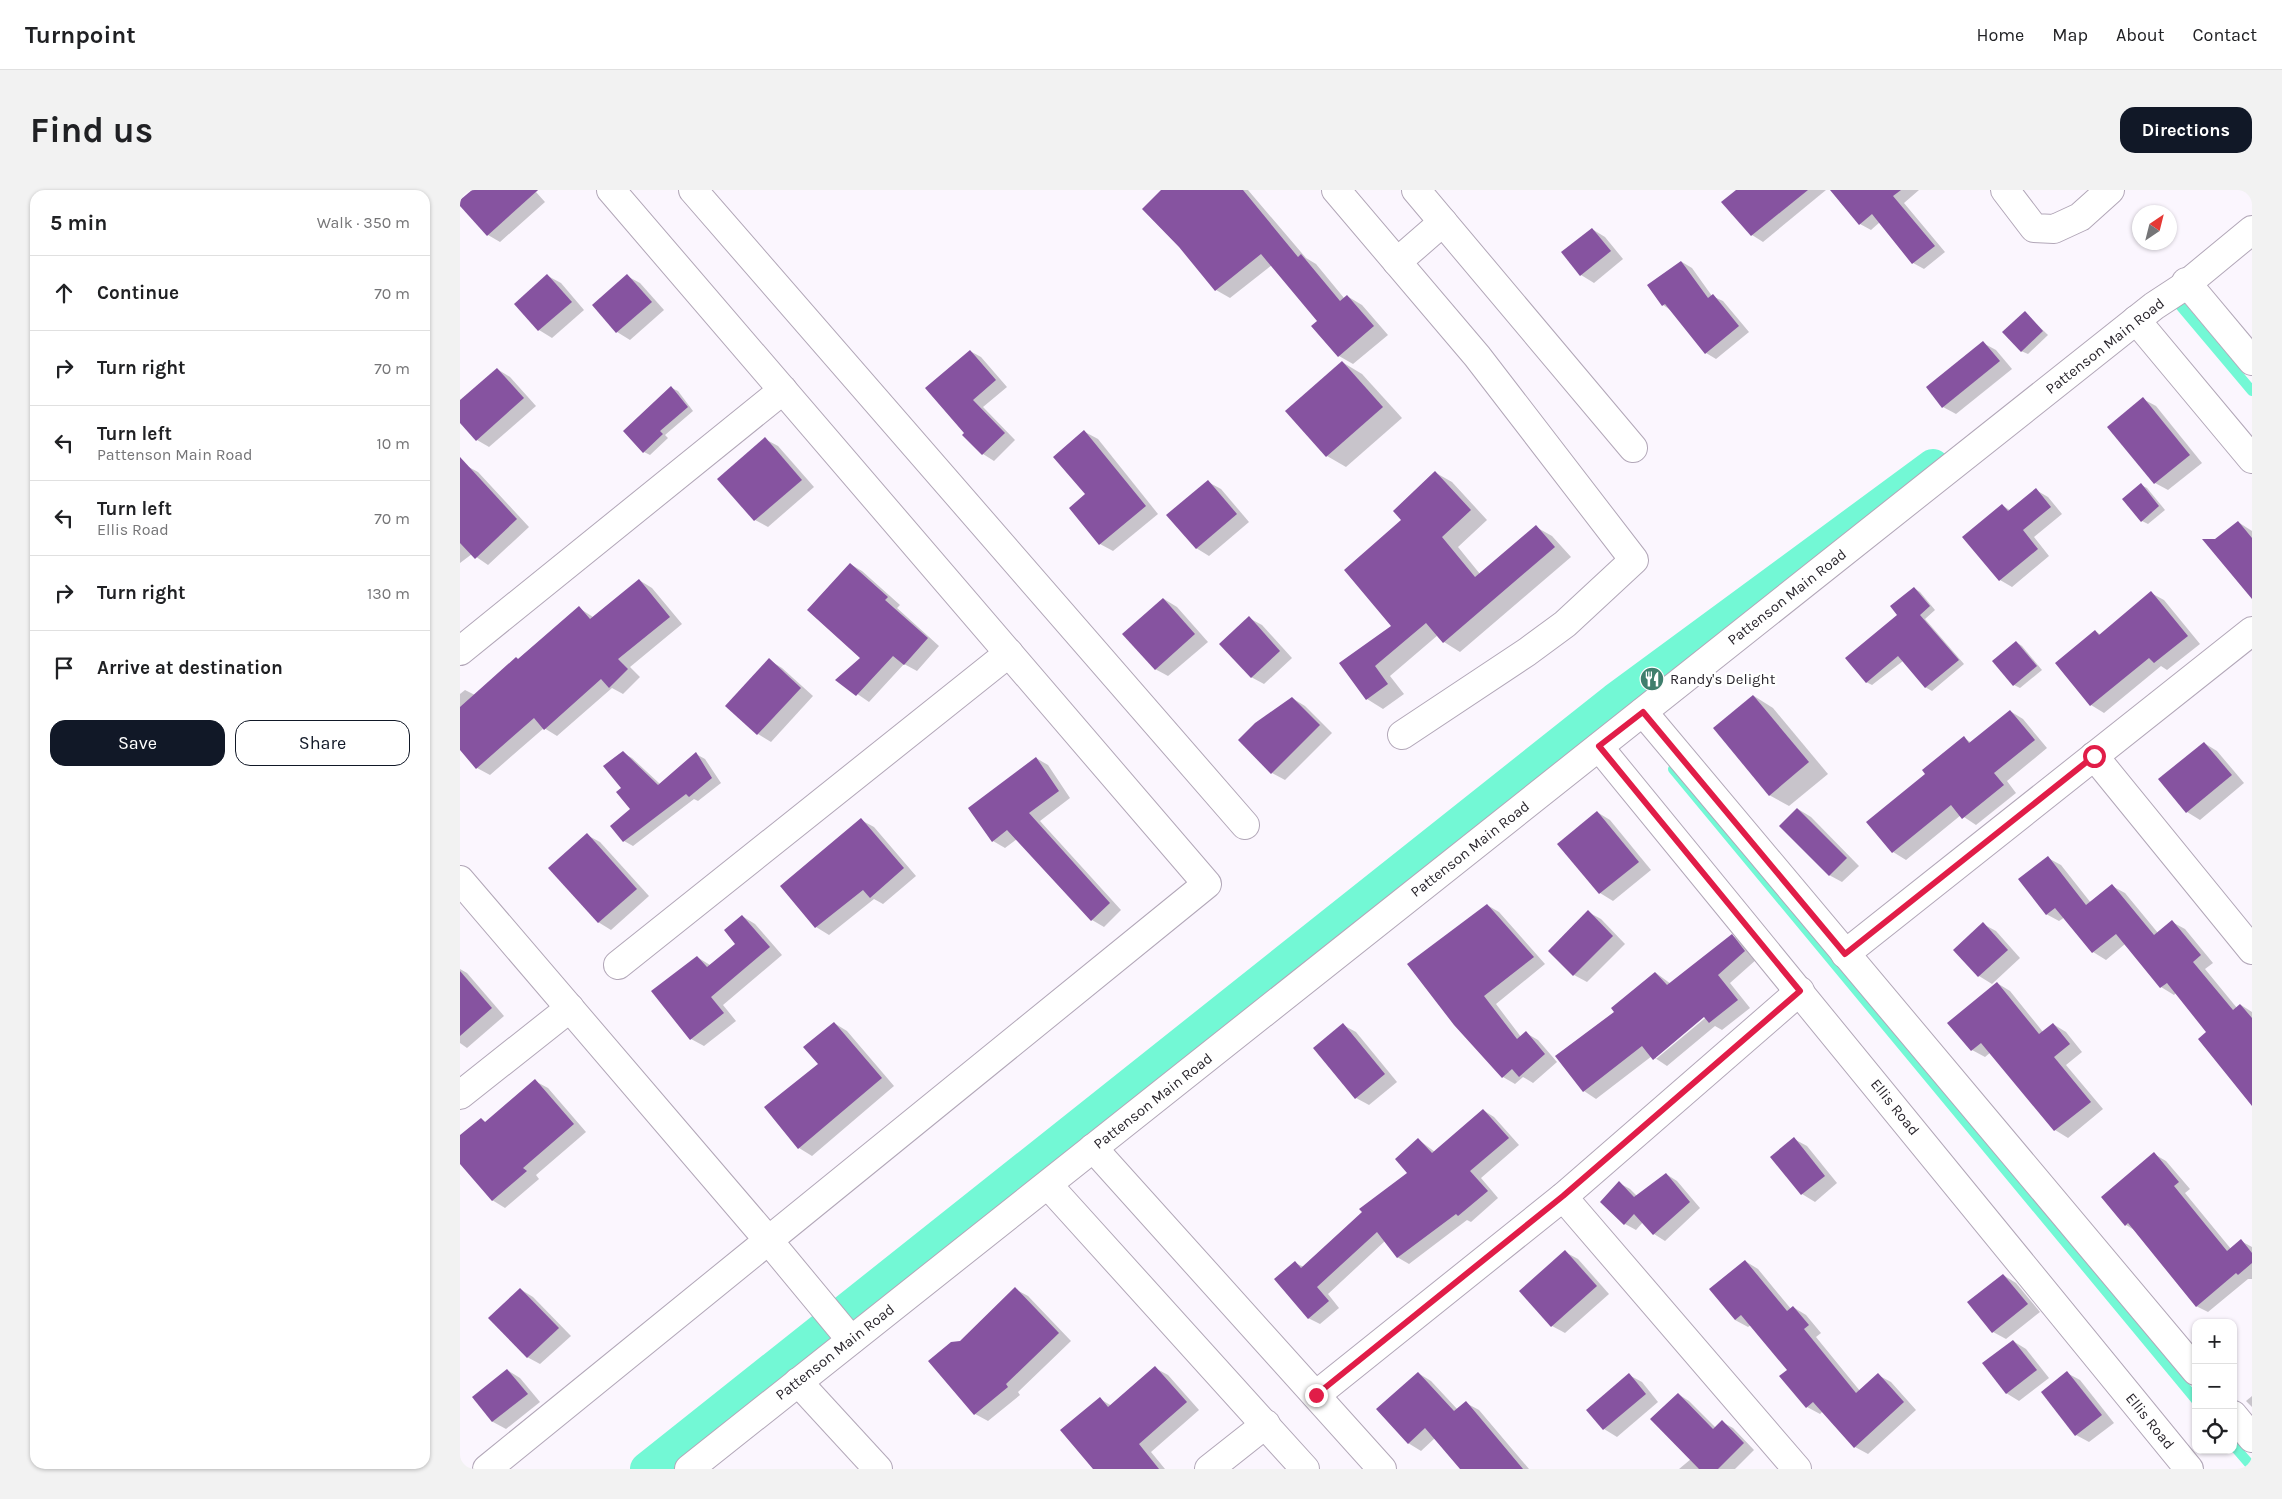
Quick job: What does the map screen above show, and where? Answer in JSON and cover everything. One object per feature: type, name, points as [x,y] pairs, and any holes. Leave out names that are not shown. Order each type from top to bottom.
[{"type":"street","points":[[487,1469],[773,1246],[1207,884],[611,190]]},
{"type":"street","points":[[693,190],[1245,825]]},
{"type":"street","points":[[1336,190],[1477,356],[1634,560],[1565,624],[1528,652],[1402,734]]},
{"type":"street","points":[[1416,190],[1633,448]]},
{"type":"street","points":[[2005,190],[2034,228],[2054,229],[2080,217],[2110,190]]},
{"type":"street","points":[[1397,262],[1443,222]]},
{"type":"street","name":"Pattenson Main Road","points":[[689,1469],[798,1382],[846,1334],[1048,1185],[1599,746],[2252,230]]},
{"type":"street","points":[[2184,285],[2252,361]]},
{"type":"street","points":[[2145,313],[2252,459]]},
{"type":"street","points":[[460,651],[783,390]]},
{"type":"street","points":[[1845,954],[2252,631]]},
{"type":"street","points":[[618,965],[1009,654]]},
{"type":"street","points":[[1643,712],[2192,1366]]},
{"type":"street","name":"Ellis Road","points":[[1599,746],[2189,1469]]},
{"type":"street","points":[[2094,756],[2252,950]]},
{"type":"street","points":[[460,880],[846,1334]]},
{"type":"street","points":[[1316,1395],[1563,1196],[1800,991]]},
{"type":"street","points":[[460,1095],[570,1008]]},
{"type":"street","points":[[1093,1148],[1382,1469]]},
{"type":"street","points":[[1048,1185],[1305,1469]]},
{"type":"street","points":[[1563,1196],[1798,1469]]},
{"type":"street","points":[[798,1382],[878,1469]]},
{"type":"street","points":[[2237,1421],[2252,1438]]},
{"type":"street","points":[[1209,1469],[1266,1424]]},
{"type":"building","points":[[472,190],[538,190],[487,236],[460,206],[460,200]]},
{"type":"building","points":[[1161,190],[1243,190],[1298,257],[1301,254],[1340,301],[1347,295],[1374,326],[1338,357],[1311,326],[1317,321],[1261,254],[1215,291],[1179,247],[1142,209]]},
{"type":"building","points":[[1736,190],[1808,190],[1751,236],[1721,202]]},
{"type":"building","points":[[1830,190],[1901,190],[1893,196],[1935,246],[1912,264],[1872,214],[1859,225]]},
{"type":"building","points":[[1592,228],[1611,251],[1580,276],[1561,252]]},
{"type":"building","points":[[1681,261],[1708,298],[1713,294],[1739,326],[1705,354],[1665,304],[1662,306],[1647,285]]},
{"type":"building","points":[[547,274],[572,302],[538,331],[514,304]]},
{"type":"building","points":[[627,274],[652,302],[616,333],[592,305]]},
{"type":"building","points":[[2025,311],[2043,331],[2021,352],[2002,332]]},
{"type":"building","points":[[1983,341],[2000,361],[1942,408],[1926,387]]},
{"type":"building","points":[[970,350],[996,380],[973,400],[1005,433],[982,455],[962,435],[964,433],[925,388]]},
{"type":"building","points":[[1342,361],[1383,407],[1326,457],[1285,411]]},
{"type":"building","points":[[497,368],[524,398],[476,441],[460,423],[460,400]]},
{"type":"building","points":[[671,386],[688,407],[660,431],[663,434],[643,453],[623,431]]},
{"type":"building","points":[[2143,397],[2190,455],[2154,484],[2107,427]]},
{"type":"building","points":[[1084,430],[1146,506],[1099,545],[1069,508],[1085,494],[1053,457]]},
{"type":"building","points":[[765,437],[802,480],[754,521],[717,479]]},
{"type":"building","points":[[460,457],[517,519],[475,559],[460,543]]},
{"type":"building","points":[[1435,471],[1471,510],[1442,537],[1475,577],[1536,525],[1555,547],[1443,643],[1426,623],[1375,666],[1388,684],[1366,700],[1339,663],[1391,626],[1344,570],[1401,520],[1393,511]]},
{"type":"building","points":[[1208,480],[1237,514],[1196,549],[1166,515]]},
{"type":"building","points":[[2141,483],[2159,506],[2141,522],[2122,499]]},
{"type":"building","points":[[2036,488],[2051,507],[2023,530],[2038,549],[1999,581],[1962,537],[2002,504],[2008,511]]},
{"type":"building","points":[[2238,521],[2252,538],[2252,599],[2202,539],[2215,539]]},
{"type":"building","points":[[850,563],[888,597],[885,600],[928,638],[904,665],[893,656],[856,696],[835,680],[860,658],[807,610]]},
{"type":"building","points":[[639,579],[670,617],[618,659],[628,669],[609,688],[601,679],[544,730],[534,718],[476,769],[460,750],[460,707],[516,657],[518,659],[579,606],[590,619]]},
{"type":"building","points":[[1914,587],[1930,606],[1920,615],[1959,660],[1925,688],[1898,656],[1866,683],[1845,658],[1897,615],[1890,606]]},
{"type":"building","points":[[2151,591],[2188,636],[2154,663],[2149,658],[2090,706],[2055,663],[2095,630],[2099,635]]},
{"type":"building","points":[[1163,598],[1195,634],[1155,670],[1122,634]]},
{"type":"building","points":[[1249,616],[1280,651],[1251,678],[1219,644]]},
{"type":"building","points":[[2016,641],[2037,666],[2013,686],[1992,661]]},
{"type":"building","points":[[769,658],[801,688],[757,735],[725,706]]},
{"type":"building","points":[[1753,695],[1809,762],[1769,796],[1713,728]]},
{"type":"building","points":[[1292,697],[1320,725],[1271,774],[1238,740],[1255,723]]},
{"type":"building","points":[[2010,710],[2035,740],[1994,773],[2004,785],[1962,819],[1951,805],[1892,853],[1866,822],[1925,774],[1922,770],[1964,736],[1969,743]]},
{"type":"building","points":[[2204,742],[2232,775],[2186,813],[2158,779]]},
{"type":"building","points":[[623,751],[658,785],[696,752],[712,778],[689,797],[686,794],[623,842],[610,826],[630,809],[616,792],[621,788],[603,766]]},
{"type":"building","points":[[1036,757],[1059,791],[1029,813],[1110,903],[1091,921],[1007,830],[992,842],[968,808]]},
{"type":"building","points":[[1797,808],[1847,858],[1829,876],[1779,826]]},
{"type":"building","points":[[1597,811],[1639,862],[1599,894],[1557,844]]},
{"type":"building","points":[[861,818],[904,868],[870,898],[863,890],[815,928],[780,886]]},
{"type":"building","points":[[587,833],[637,889],[598,923],[548,868]]},
{"type":"building","points":[[2048,856],[2086,905],[2112,884],[2154,935],[2172,920],[2201,955],[2193,962],[2233,1010],[2240,1004],[2252,1018],[2252,1106],[2198,1039],[2206,1032],[2167,983],[2160,988],[2116,934],[2092,953],[2055,908],[2046,915],[2018,879]]},
{"type":"building","points":[[1487,904],[1534,957],[1484,996],[1517,1039],[1526,1031],[1545,1054],[1519,1077],[1512,1069],[1502,1078],[1454,1025],[1407,964]]},
{"type":"building","points":[[1588,910],[1613,936],[1573,976],[1548,951]]},
{"type":"building","points":[[742,915],[770,947],[711,997],[724,1013],[690,1040],[651,991],[697,956],[707,967],[735,944],[724,930]]},
{"type":"building","points":[[1983,922],[2008,950],[1978,977],[1953,950]]},
{"type":"building","points":[[1732,934],[1745,951],[1718,975],[1738,1000],[1709,1023],[1704,1017],[1653,1060],[1642,1046],[1583,1092],[1555,1056],[1614,1012],[1611,1008],[1655,972],[1667,985]]},
{"type":"building","points":[[460,971],[492,1008],[460,1036]]},
{"type":"building","points":[[1997,982],[2039,1034],[2053,1023],[2070,1044],[2054,1057],[2091,1102],[2054,1131],[1981,1043],[1971,1051],[1947,1023]]},
{"type":"building","points":[[834,1022],[882,1078],[798,1149],[764,1107],[818,1064],[803,1047]]},
{"type":"building","points":[[1343,1023],[1385,1074],[1355,1099],[1313,1048]]},
{"type":"building","points":[[535,1079],[574,1124],[523,1168],[527,1171],[492,1201],[460,1164],[460,1135],[481,1118],[485,1122]]},
{"type":"building","points":[[1483,1109],[1509,1138],[1470,1171],[1488,1191],[1458,1216],[1456,1214],[1397,1258],[1377,1232],[1317,1287],[1329,1301],[1308,1319],[1274,1279],[1295,1261],[1301,1268],[1362,1212],[1359,1209],[1407,1173],[1395,1159],[1418,1138],[1432,1153]]},
{"type":"building","points":[[1794,1137],[1825,1176],[1801,1195],[1770,1157]]},
{"type":"building","points":[[2154,1152],[2179,1182],[2174,1186],[2227,1251],[2241,1239],[2252,1253],[2252,1263],[2238,1275],[2236,1273],[2196,1307],[2128,1223],[2125,1226],[2101,1197]]},
{"type":"building","points":[[1666,1173],[1690,1202],[1653,1235],[1634,1214],[1624,1225],[1600,1202],[1619,1181],[1634,1197]]},
{"type":"building","points":[[1565,1250],[1597,1286],[1551,1327],[1519,1291]]},
{"type":"building","points":[[1745,1260],[1787,1311],[1793,1306],[1809,1325],[1804,1329],[1856,1393],[1878,1373],[1904,1402],[1854,1448],[1813,1402],[1806,1408],[1779,1376],[1787,1370],[1741,1315],[1735,1320],[1709,1289]]},
{"type":"building","points":[[2003,1274],[2028,1304],[1992,1333],[1967,1302]]},
{"type":"building","points":[[1015,1287],[1059,1333],[1006,1384],[1008,1387],[974,1415],[928,1361],[951,1342],[960,1341]]},
{"type":"building","points":[[520,1288],[559,1328],[527,1358],[488,1318]]},
{"type":"building","points":[[2013,1340],[2037,1370],[2006,1394],[1982,1363]]},
{"type":"building","points":[[1155,1366],[1187,1402],[1139,1444],[1159,1469],[1093,1469],[1060,1430],[1100,1397],[1108,1407]]},
{"type":"building","points":[[507,1369],[528,1394],[492,1422],[472,1397]]},
{"type":"building","points":[[2067,1371],[2102,1415],[2075,1436],[2041,1392]]},
{"type":"building","points":[[1418,1372],[1454,1411],[1466,1401],[1523,1469],[1460,1469],[1425,1428],[1408,1444],[1376,1409]]},
{"type":"building","points":[[1629,1373],[1646,1394],[1603,1430],[1586,1410]]},
{"type":"building","points":[[1678,1393],[1713,1429],[1722,1420],[1744,1443],[1718,1469],[1699,1469],[1650,1419]]},
{"type":"waterway","points":[[2172,296],[2252,391]]},
{"type":"waterway","points":[[647,1469],[1615,700],[1933,466]]},
{"type":"waterway","points":[[1615,700],[1632,719]]},
{"type":"waterway","points":[[1673,769],[2192,1395]]},
{"type":"waterway","points":[[1072,1132],[1088,1151]]},
{"type":"waterway","points":[[2237,1450],[2252,1467]]},
{"type":"place","name":"Randy's Delight","points":[[1652,679]]},
{"type":"route","points":[[1316,1395],[1563,1196],[1800,991],[1599,746],[1643,712],[1845,954],[2094,756]]}]
